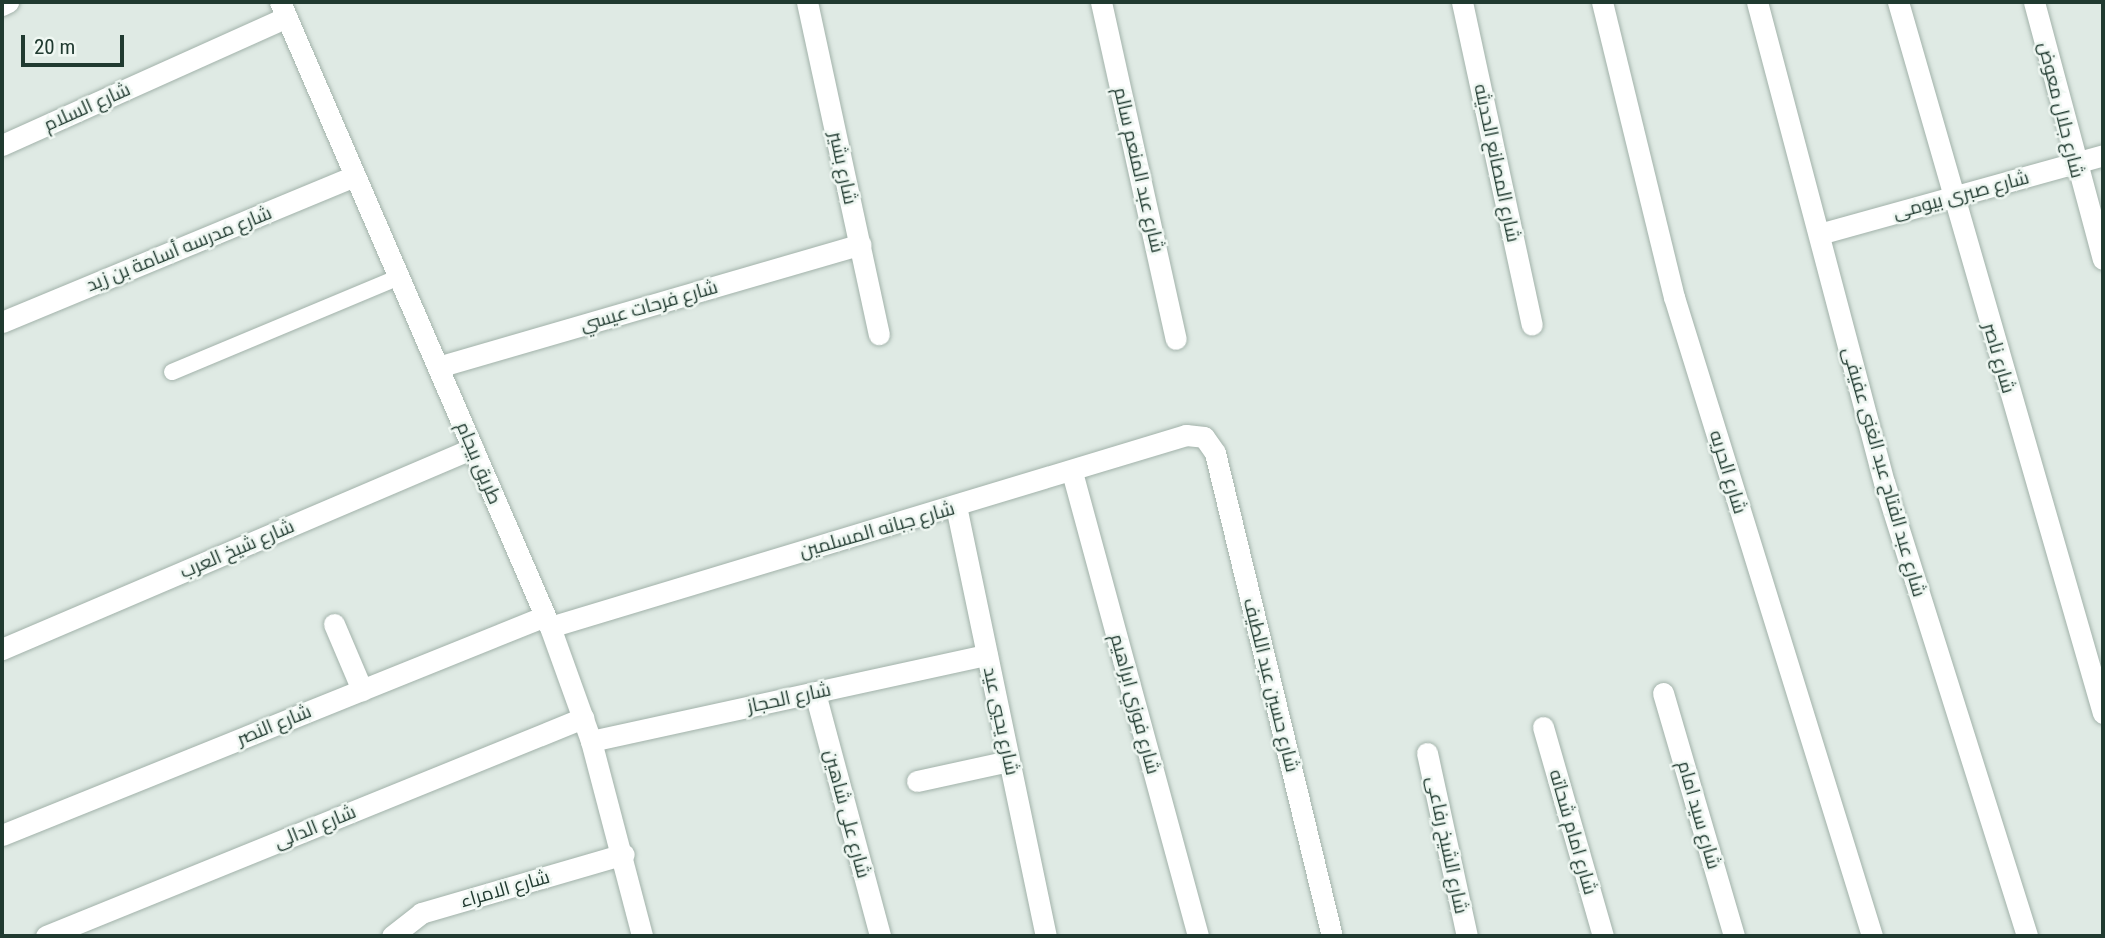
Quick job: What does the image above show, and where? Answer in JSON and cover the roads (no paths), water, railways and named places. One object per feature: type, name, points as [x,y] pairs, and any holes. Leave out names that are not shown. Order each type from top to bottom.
[{"type":"street","points":[[2,5],[8,2]]},
{"type":"street","name":"شارع بشير","points":[[807,2],[879,334]]},
{"type":"street","name":"شارع عبد المنعم سالم","points":[[1101,2],[1176,339]]},
{"type":"street","name":"شارع المصانع الحديثه","points":[[1462,2],[1532,325]]},
{"type":"street","name":"شارع الحريه","points":[[1602,2],[1674,298],[1872,936]]},
{"type":"street","name":"شارع عبد الفتاح عبد الغنى عفيفى","points":[[1757,2],[1884,482],[2028,936]]},
{"type":"street","name":"شارع ناصر","points":[[1898,2],[1952,197],[2103,713]]},
{"type":"street","name":"شارع جلال معوض","points":[[2034,2],[2073,164],[2103,259]]},
{"type":"street","name":"شارع السلام","points":[[2,145],[284,9]]},
{"type":"street","name":"طريق بيجام","points":[[284,9],[547,621],[591,741],[624,854],[642,936]]},
{"type":"street","name":"شارع صبرى بيومى","points":[[1819,234],[2103,155]]},
{"type":"street","name":"شارع مدرسه أسامة بن زيد","points":[[2,322],[355,176]]},
{"type":"street","name":"شارع فرحات عيسي","points":[[438,367],[860,244]]},
{"type":"street","name":"شارع جبانه المسلمين","points":[[547,621],[956,506],[1186,435],[1204,437]]},
{"type":"street","name":"شارع حسين عبد اللطيف","points":[[1204,437],[1214,453],[1332,936]]},
{"type":"street","name":"شارع شيخ العرب","points":[[2,649],[473,448]]},
{"type":"street","name":"شارع فوزي ابراهيم","points":[[1072,472],[1198,936]]},
{"type":"street","name":"شارع يحيي عيد","points":[[956,506],[1046,936]]},
{"type":"street","name":"شارع النصر","points":[[2,835],[362,690],[547,621]]},
{"type":"street","points":[[334,624],[362,690]]},
{"type":"street","name":"شارع الحجاز","points":[[591,741],[987,655]]},
{"type":"street","name":"شارع على شاهين","points":[[814,693],[880,936]]},
{"type":"street","name":"شارع سيد امام","points":[[1663,693],[1734,936]]},
{"type":"street","name":"شارع الدالى","points":[[46,936],[583,718]]},
{"type":"street","name":"شارع امام شحاته","points":[[1543,727],[1603,936]]},
{"type":"street","name":"شارع الشيخ رفاعى","points":[[1427,753],[1467,936]]},
{"type":"street","points":[[917,781],[1009,761]]},
{"type":"street","name":"شارع الامراء","points":[[392,936],[421,913],[624,854]]},
{"type":"lane","points":[[172,372],[399,277]]}]
